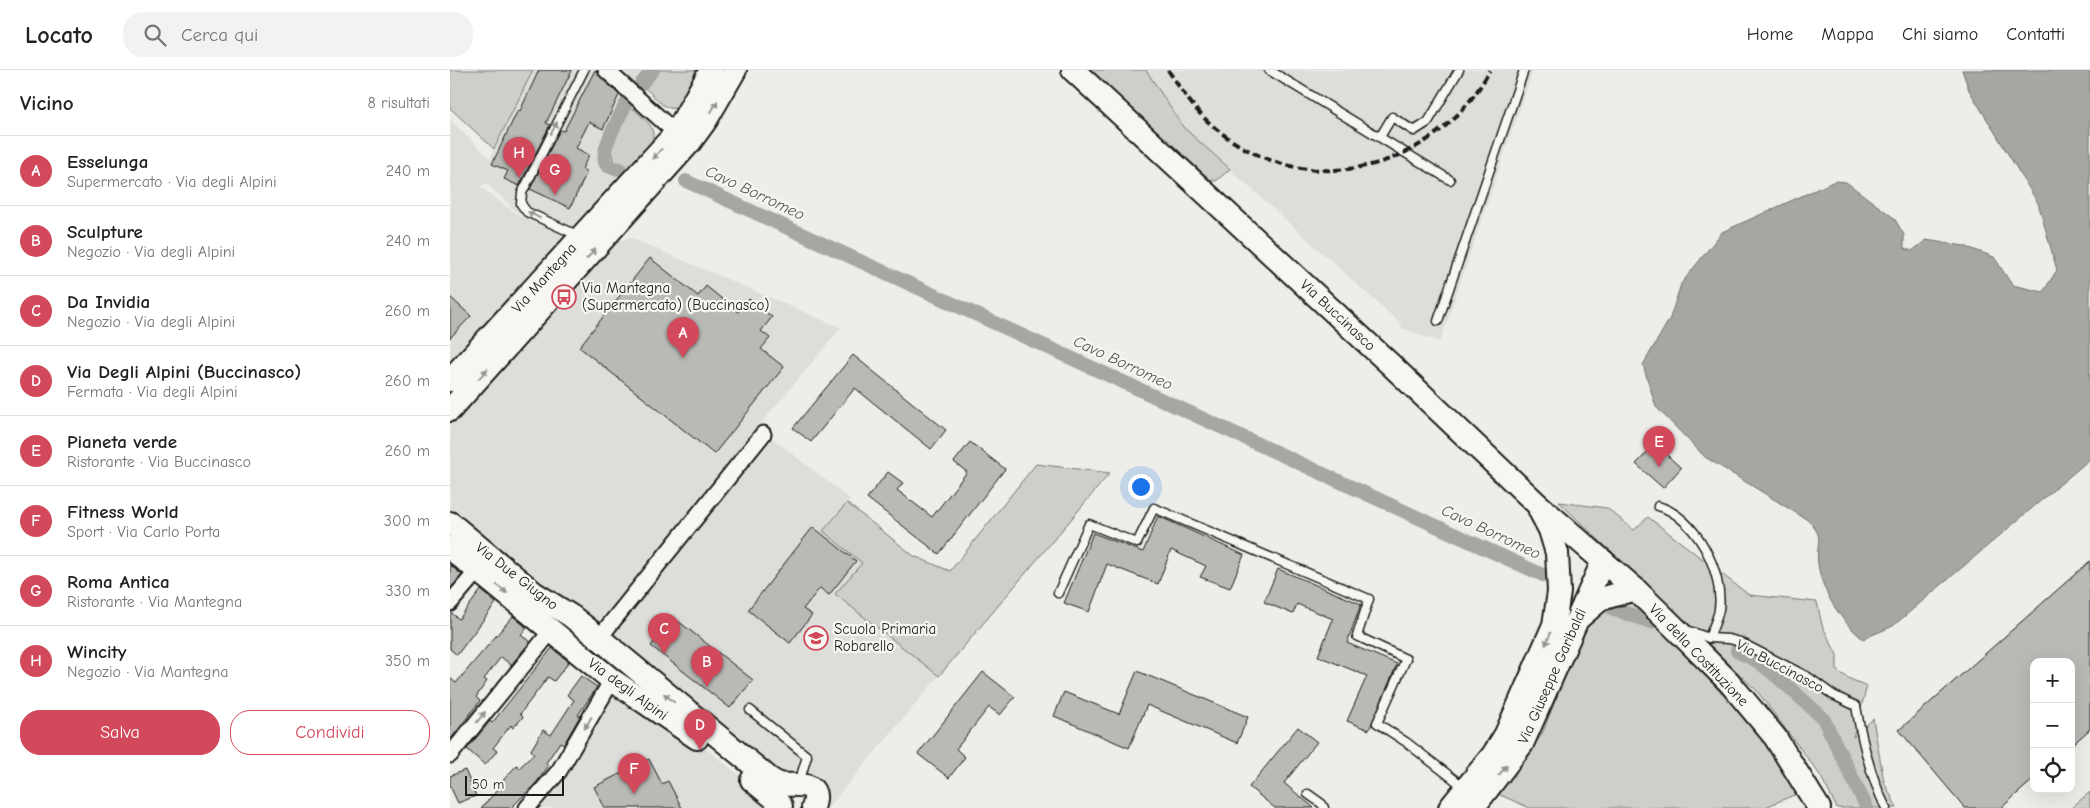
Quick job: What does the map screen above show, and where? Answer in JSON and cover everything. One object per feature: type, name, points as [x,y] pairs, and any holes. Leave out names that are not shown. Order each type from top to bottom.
[{"type":"street","points":[[606,70],[676,133],[711,70]]},
{"type":"street","points":[[450,410],[660,177],[706,120],[735,70]]},
{"type":"street","name":"Via Buccinasco","points":[[1073,70],[1391,365],[1535,502],[1597,555]]},
{"type":"street","name":"Via Mantegna","points":[[450,380],[676,133]]},
{"type":"street","name":"Via degli Alpini","points":[[763,434],[592,633],[688,714],[770,779],[780,784],[796,783]]},
{"type":"street","points":[[1535,502],[1550,530],[1557,553],[1559,592]]},
{"type":"street","name":"Via Due Giugno","points":[[450,523],[534,593],[571,616],[592,633]]},
{"type":"street","name":"Via Due Giugno","points":[[450,548],[571,645]]},
{"type":"street","points":[[1559,592],[1569,565],[1576,557],[1597,555]]},
{"type":"street","name":"Via della Costituzione","points":[[1597,555],[1673,626],[1729,682],[1775,737],[1819,808]]},
{"type":"street","name":"Via Giuseppe Garibaldi","points":[[1450,808],[1469,798],[1522,744],[1578,619],[1597,555]]},
{"type":"street","points":[[450,603],[478,570]]},
{"type":"street","points":[[1578,619],[1602,599],[1634,589]]},
{"type":"street","name":"Via Giuseppe Garibaldi","points":[[1469,798],[1515,716],[1554,625],[1559,592]]},
{"type":"street","points":[[450,755],[552,630]]},
{"type":"street","name":"Via degli Alpini","points":[[571,645],[612,680],[693,735],[769,794],[781,807]]},
{"type":"street","points":[[527,808],[559,771],[612,680]]},
{"type":"street","points":[[781,807],[781,794],[788,786],[796,783],[804,784],[812,792],[815,806]]},
{"type":"lane","points":[[581,237],[527,212],[521,204],[522,193],[584,70]]},
{"type":"lane","points":[[1268,70],[1450,180]]},
{"type":"lane","points":[[1380,137],[1392,117],[1414,131],[1421,128],[1428,122],[1459,70]]},
{"type":"lane","points":[[1438,321],[1524,70]]},
{"type":"lane","points":[[1658,506],[1675,514],[1688,525],[1698,537],[1708,558],[1718,590],[1719,609],[1709,638]]},
{"type":"lane","points":[[1058,593],[1089,524],[1137,543],[1154,508],[1369,599],[1357,636],[1406,659],[1377,723],[1406,742],[1469,798]]},
{"type":"lane","name":"Via Buccinasco","points":[[1673,626],[1709,638],[1729,639],[1740,642],[1809,678],[1833,695],[1856,706],[1863,744],[1877,790],[1886,808]]},
{"type":"lane","points":[[750,710],[807,756],[796,783]]},
{"type":"lane","points":[[1308,794],[1322,804],[1324,808]]},
{"type":"shaded area","points":[[450,70],[533,70],[494,149],[450,108]]},
{"type":"shaded area","points":[[533,70],[654,70],[645,81],[610,144],[623,175],[573,249],[631,238],[841,328],[758,427],[850,499],[847,503],[914,556],[1007,595],[828,808],[780,774],[450,515],[450,119],[491,160],[494,149]],"holes":[[[486,183],[522,218],[480,187]]]},
{"type":"shaded area","points":[[659,70],[700,70],[681,106],[676,108],[666,107],[645,88]]},
{"type":"shaded area","points":[[1088,70],[1146,70],[1183,127],[1230,169],[1216,181],[1211,180]]},
{"type":"shaded area","points":[[1144,70],[1533,70],[1440,342],[1401,328],[1402,325],[1183,127]]},
{"type":"shaded area","points":[[1962,70],[2090,70],[2090,459],[1893,626],[1863,639],[1847,624],[1828,596],[1818,564],[1819,540],[1812,525],[1806,519],[1705,457],[1656,407],[1643,365],[1670,318],[1681,284],[1722,232],[1835,181],[1846,182],[1894,218],[1904,235],[1904,248],[1912,251],[1926,240],[1964,246],[1994,257],[2012,285],[2043,292],[2057,270],[2038,203],[1969,90]]},
{"type":"shaded area","points":[[631,107],[651,127],[653,137],[651,143],[623,175],[615,172],[610,144]]},
{"type":"shaded area","points":[[1036,464],[1110,473],[939,676],[835,594],[862,563],[823,531],[847,503],[914,556],[950,571]]},
{"type":"shaded area","points":[[1559,502],[1607,508],[1634,530],[1648,517],[1749,595],[1817,602],[1822,625],[1837,655],[1837,671],[1867,686],[1853,737],[1873,719],[1884,782],[1897,808],[1837,808],[1820,775],[1757,691]]},
{"type":"shaded area","points":[[1636,603],[1766,740],[1799,793],[1763,808],[1530,808],[1498,794],[1542,734],[1588,618],[1609,605]]},
{"type":"shaded area","points":[[613,683],[679,727],[780,808],[531,808]]},
{"type":"shaded area","points":[[2090,792],[2090,808],[2071,808]]},
{"type":"building","points":[[539,70],[572,70],[546,123],[550,125],[519,186],[504,179],[508,171],[492,164]]},
{"type":"building","points":[[595,70],[619,95],[603,129],[589,122],[576,148],[589,155],[582,169],[587,172],[570,208],[530,189],[560,130],[564,131]]},
{"type":"building","points":[[650,258],[698,296],[706,286],[738,312],[749,299],[772,317],[761,331],[770,338],[761,349],[784,367],[714,454],[579,347]]},
{"type":"building","points":[[450,297],[471,316],[450,338]]},
{"type":"building","points":[[853,355],[946,430],[931,449],[855,388],[811,442],[793,428]]},
{"type":"building","points":[[970,442],[1005,469],[939,554],[867,498],[888,472],[903,483],[897,490],[932,517],[967,472],[954,462]]},
{"type":"building","points":[[1655,444],[1681,468],[1663,488],[1636,464]]},
{"type":"building","points":[[1158,516],[1244,555],[1230,588],[1200,577],[1206,566],[1171,550],[1158,584],[1107,564],[1089,612],[1064,603],[1093,533],[1143,552]]},
{"type":"building","points":[[813,527],[856,561],[829,595],[820,588],[803,609],[812,615],[790,643],[748,610]]},
{"type":"building","points":[[2090,561],[2090,729],[2075,742],[2075,658],[2030,658],[2030,783],[2001,808],[1965,808],[1899,730]]},
{"type":"building","points":[[450,565],[462,575],[450,589]]},
{"type":"building","points":[[1278,569],[1361,604],[1347,643],[1397,664],[1369,730],[1347,721],[1367,676],[1318,656],[1333,619],[1297,604],[1293,614],[1264,602]]},
{"type":"building","points":[[481,590],[496,603],[457,655],[450,649],[450,612],[459,619]]},
{"type":"building","points":[[513,616],[527,628],[521,635],[530,642],[511,665],[501,657],[484,679],[487,681],[476,697],[480,701],[450,740],[450,678],[456,683]]},
{"type":"building","points":[[673,617],[753,680],[730,708],[651,646]]},
{"type":"building","points":[[552,648],[569,662],[554,681],[548,677],[520,714],[523,717],[513,728],[511,725],[493,748],[497,751],[485,765],[467,749],[490,721],[492,723]]},
{"type":"building","points":[[1137,671],[1248,717],[1237,743],[1147,705],[1129,748],[1054,716],[1064,692],[1119,714]]},
{"type":"building","points":[[983,672],[1015,697],[1000,715],[989,707],[956,749],[965,757],[949,778],[918,754]]},
{"type":"building","points":[[581,676],[597,687],[578,715],[580,716],[564,744],[560,742],[546,763],[548,767],[536,783],[511,808],[481,808],[517,765],[519,768],[534,754],[531,750],[543,730],[551,735],[574,700],[567,695]]},
{"type":"building","points":[[1298,727],[1317,742],[1284,783],[1314,808],[1275,808],[1249,787]]},
{"type":"building","points":[[649,759],[662,784],[668,781],[682,808],[605,808],[594,787]]},
{"type":"building","points":[[465,770],[476,796],[458,803],[450,786],[450,776]]},
{"type":"waterway","name":"Cavo Borromeo","points":[[641,84],[653,70]]},
{"type":"waterway","name":"Cavo Borromeo","points":[[620,169],[610,167],[604,159],[611,133],[627,102]]},
{"type":"waterway","name":"Cavo Borromeo","points":[[686,181],[1545,576]]},
{"type":"waterway","name":"Cavo Borromeo","points":[[1613,609],[1652,622]]},
{"type":"waterway","name":"Cavo Borromeo","points":[[1737,651],[1757,661],[1774,674],[1823,718],[1867,808]]},
{"type":"railway","points":[[1168,70],[1197,110],[1219,131],[1255,153],[1292,166],[1331,170],[1369,165],[1405,152],[1438,132],[1467,104],[1490,70]]},
{"type":"place","name":"Wincity","points":[[519,178]]},
{"type":"place","name":"Roma Antica","points":[[555,195]]},
{"type":"place","name":"Via Mantegna (Supermercato) (Buccinasco)","points":[[564,297]]},
{"type":"place","name":"Esselunga","points":[[683,358]]},
{"type":"place","name":"Pianeta verde","points":[[1659,467]]},
{"type":"place","name":"Scuola Primaria Robarello","points":[[816,638]]},
{"type":"place","name":"Da Invidia","points":[[664,654]]},
{"type":"place","name":"Sculpture","points":[[707,687]]},
{"type":"place","name":"Via Degli Alpini (Buccinasco)","points":[[700,750]]},
{"type":"place","name":"Fitness World","points":[[634,794]]}]
